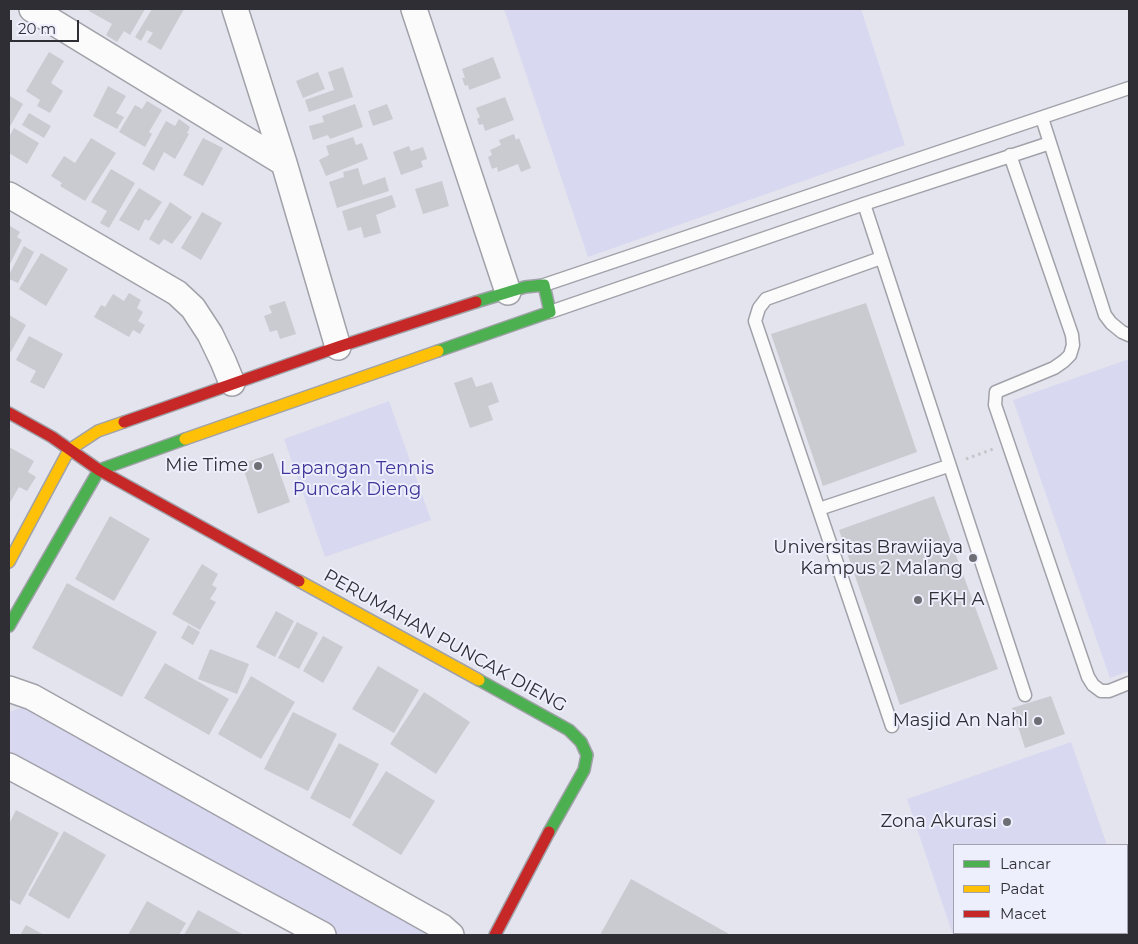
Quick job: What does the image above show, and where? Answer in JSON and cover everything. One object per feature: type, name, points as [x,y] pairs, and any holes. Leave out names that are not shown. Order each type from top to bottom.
[{"type":"street","points":[[32,9],[284,164]]},
{"type":"street","points":[[235,9],[284,164],[338,348]]},
{"type":"street","points":[[414,9],[508,292]]},
{"type":"street","points":[[9,195],[177,293],[193,308],[210,334],[232,383]]},
{"type":"street","points":[[9,562],[69,450],[98,431],[232,383],[508,292],[525,287],[544,285],[550,312],[334,388],[230,422],[99,470],[9,626]]},
{"type":"street","name":"PERUMAHAN PUNCAK DIENG","points":[[9,413],[99,470],[570,730],[581,742],[587,755],[584,770],[537,852],[495,935]]},
{"type":"street","points":[[9,689],[50,706],[442,927],[451,935]]},
{"type":"street","points":[[9,766],[323,935]]},
{"type":"lane","points":[[544,285],[1129,88]]},
{"type":"lane","points":[[1042,118],[1105,315],[1111,323],[1129,335]]},
{"type":"lane","points":[[550,312],[864,204],[1050,143]]},
{"type":"lane","points":[[1010,155],[1072,335],[1073,345],[1070,355],[1054,368],[996,392],[995,405],[1088,677],[1093,685],[1101,691],[1110,690],[1129,683]]},
{"type":"lane","points":[[864,204],[948,466],[1025,695]]},
{"type":"lane","points":[[881,258],[766,299],[759,308],[755,321],[892,726]]},
{"type":"lane","points":[[819,509],[948,466]]},
{"type":"path","points":[[948,466],[1008,444]]},
{"type":"green space","points":[[504,9],[861,9],[905,145],[588,257]]},
{"type":"green space","points":[[1129,359],[1129,671],[1110,678],[1013,400]]},
{"type":"green space","name":"Lapangan Tennis Puncak Dieng","points":[[389,401],[431,520],[325,557],[284,439]]},
{"type":"green space","points":[[21,708],[30,709],[421,925],[425,935],[337,935],[9,757],[9,712]]},
{"type":"green space","name":"Zona Akurasi","points":[[1071,742],[1107,844],[953,844],[953,934],[1001,934],[953,935],[907,799]]},
{"type":"building","points":[[90,9],[145,9],[130,35],[124,31],[117,42],[106,35],[112,24],[89,11]]},
{"type":"building","points":[[152,9],[184,9],[161,50],[147,42],[153,33],[147,30],[141,41],[135,37]]},
{"type":"building","points":[[49,52],[64,61],[51,83],[63,91],[50,113],[37,106],[40,100],[26,91]]},
{"type":"building","points":[[493,57],[501,78],[469,90],[468,85],[465,86],[462,78],[465,78],[462,69]]},
{"type":"building","points":[[343,67],[353,97],[309,112],[305,100],[334,90],[328,72]]},
{"type":"building","points":[[318,72],[325,89],[303,98],[296,81]]},
{"type":"building","points":[[108,86],[126,96],[116,113],[124,117],[117,129],[93,116]]},
{"type":"building","points":[[10,96],[23,104],[9,128],[9,99]]},
{"type":"building","points":[[505,97],[514,120],[485,131],[483,124],[479,125],[477,119],[480,117],[476,108]]},
{"type":"building","points":[[147,101],[162,110],[149,132],[152,134],[145,147],[119,132],[135,105],[142,109]]},
{"type":"building","points":[[355,104],[363,127],[330,139],[328,135],[313,140],[309,126],[324,122],[322,116]]},
{"type":"building","points":[[387,104],[393,119],[373,126],[368,111]]},
{"type":"building","points":[[29,113],[51,126],[44,138],[22,125]]},
{"type":"building","points":[[179,119],[190,127],[187,133],[189,134],[175,159],[164,152],[154,171],[142,164],[166,121],[175,126]]},
{"type":"building","points":[[14,128],[39,143],[27,164],[9,153],[9,137]]},
{"type":"building","points":[[514,134],[516,140],[519,138],[531,168],[521,172],[518,164],[498,172],[497,167],[492,169],[488,157],[492,155],[490,150],[501,145],[499,140]]},
{"type":"building","points":[[353,137],[356,145],[362,143],[368,159],[326,176],[319,160],[329,155],[326,146]]},
{"type":"building","points":[[91,138],[116,153],[85,201],[60,186],[62,183],[51,176],[64,156],[75,163]]},
{"type":"building","points":[[203,138],[223,148],[203,186],[183,175]]},
{"type":"building","points":[[409,146],[411,151],[423,147],[427,159],[421,161],[423,167],[401,175],[393,152]]},
{"type":"building","points":[[358,168],[363,185],[385,177],[389,191],[337,208],[329,182],[344,177],[343,172]]},
{"type":"building","points":[[111,169],[135,183],[109,228],[100,223],[107,211],[91,202]]},
{"type":"building","points":[[442,181],[449,206],[423,214],[415,189]]},
{"type":"building","points":[[139,188],[162,202],[149,221],[145,219],[139,231],[119,220]]},
{"type":"building","points":[[392,195],[396,207],[376,215],[381,233],[364,238],[361,227],[348,231],[342,211]]},
{"type":"building","points":[[170,202],[192,217],[172,244],[164,239],[159,245],[149,239]]},
{"type":"building","points":[[202,212],[222,223],[201,260],[181,248]]},
{"type":"building","points":[[10,226],[20,232],[17,237],[22,240],[9,266]]},
{"type":"building","points":[[24,246],[34,252],[18,283],[9,279],[9,275]]},
{"type":"building","points":[[41,253],[68,269],[46,306],[19,289]]},
{"type":"building","points":[[129,293],[141,300],[137,308],[143,312],[138,321],[145,325],[140,334],[133,330],[129,337],[94,317],[101,305],[105,307],[113,294],[124,301]]},
{"type":"building","points":[[285,301],[296,334],[280,339],[277,330],[270,332],[264,316],[272,313],[269,306]]},
{"type":"building","points":[[866,303],[917,452],[823,486],[771,334]]},
{"type":"building","points":[[9,315],[26,325],[9,355]]},
{"type":"building","points":[[29,336],[63,354],[44,389],[30,382],[36,371],[16,360]]},
{"type":"building","points":[[472,377],[476,387],[492,382],[499,402],[488,406],[493,420],[470,428],[454,383]]},
{"type":"building","points":[[9,447],[34,461],[28,472],[36,477],[27,491],[19,487],[9,504]]},
{"type":"building","points":[[273,453],[290,502],[258,514],[242,464]]},
{"type":"building","name":"FKH A","points":[[934,496],[998,669],[900,705],[839,530]]},
{"type":"building","points":[[110,516],[150,539],[114,601],[75,579]]},
{"type":"building","points":[[202,564],[218,574],[212,585],[217,588],[210,599],[216,602],[200,630],[172,614]]},
{"type":"building","points":[[67,583],[157,632],[122,697],[32,648]]},
{"type":"building","points":[[276,611],[294,621],[275,657],[256,647]]},
{"type":"building","points":[[297,622],[318,633],[299,669],[278,658]]},
{"type":"building","points":[[188,625],[200,632],[193,645],[181,638]]},
{"type":"building","points":[[323,636],[343,647],[323,683],[303,671]]},
{"type":"building","points":[[210,649],[249,664],[237,694],[198,679]]},
{"type":"building","points":[[165,663],[229,699],[209,735],[144,698]]},
{"type":"building","points":[[378,666],[419,690],[394,733],[352,709]]},
{"type":"building","points":[[251,676],[295,702],[261,759],[218,734]]},
{"type":"building","points":[[424,692],[470,722],[436,774],[390,744]]},
{"type":"building","name":"Masjid An Nahl","points":[[1051,696],[1065,734],[1025,748],[1012,708]]},
{"type":"building","points":[[293,712],[337,734],[308,791],[264,769]]},
{"type":"building","points":[[339,743],[379,764],[350,819],[310,798]]},
{"type":"building","points":[[386,771],[435,801],[401,855],[352,825]]},
{"type":"building","points":[[16,810],[59,833],[20,905],[9,899],[9,824]]},
{"type":"building","points":[[64,831],[106,855],[69,919],[28,895]]},
{"type":"building","points":[[631,879],[729,934],[600,935]]},
{"type":"building","points":[[147,901],[186,923],[179,935],[128,935]]},
{"type":"building","points":[[198,910],[244,935],[184,935]]},
{"type":"building","points":[[26,925],[44,935],[20,935]]},
{"type":"traffic: fast","points":[[438,351],[550,312],[544,285],[525,287],[476,302]]},
{"type":"traffic: fast","points":[[9,626],[99,470],[185,439]]},
{"type":"traffic: fast","points":[[479,680],[569,730],[581,742],[587,755],[584,770],[549,832]]},
{"type":"traffic: slow","points":[[185,439],[438,351]]},
{"type":"traffic: slow","points":[[9,562],[69,450],[98,431],[124,422]]},
{"type":"traffic: slow","points":[[299,581],[479,680]]},
{"type":"traffic: jam","points":[[124,422],[338,347],[476,302]]},
{"type":"traffic: jam","points":[[9,413],[52,437],[99,470],[299,581]]},
{"type":"traffic: jam","points":[[495,935],[549,832]]},
{"type":"place","name":"Mie Time","points":[[258,466]]},
{"type":"place","name":"Universitas Brawijaya Kampus 2 Malang","points":[[973,558]]},
{"type":"place","name":"FKH A","points":[[918,600]]},
{"type":"place","name":"Masjid An Nahl","points":[[1038,721]]},
{"type":"place","name":"Zona Akurasi","points":[[1007,822]]}]
